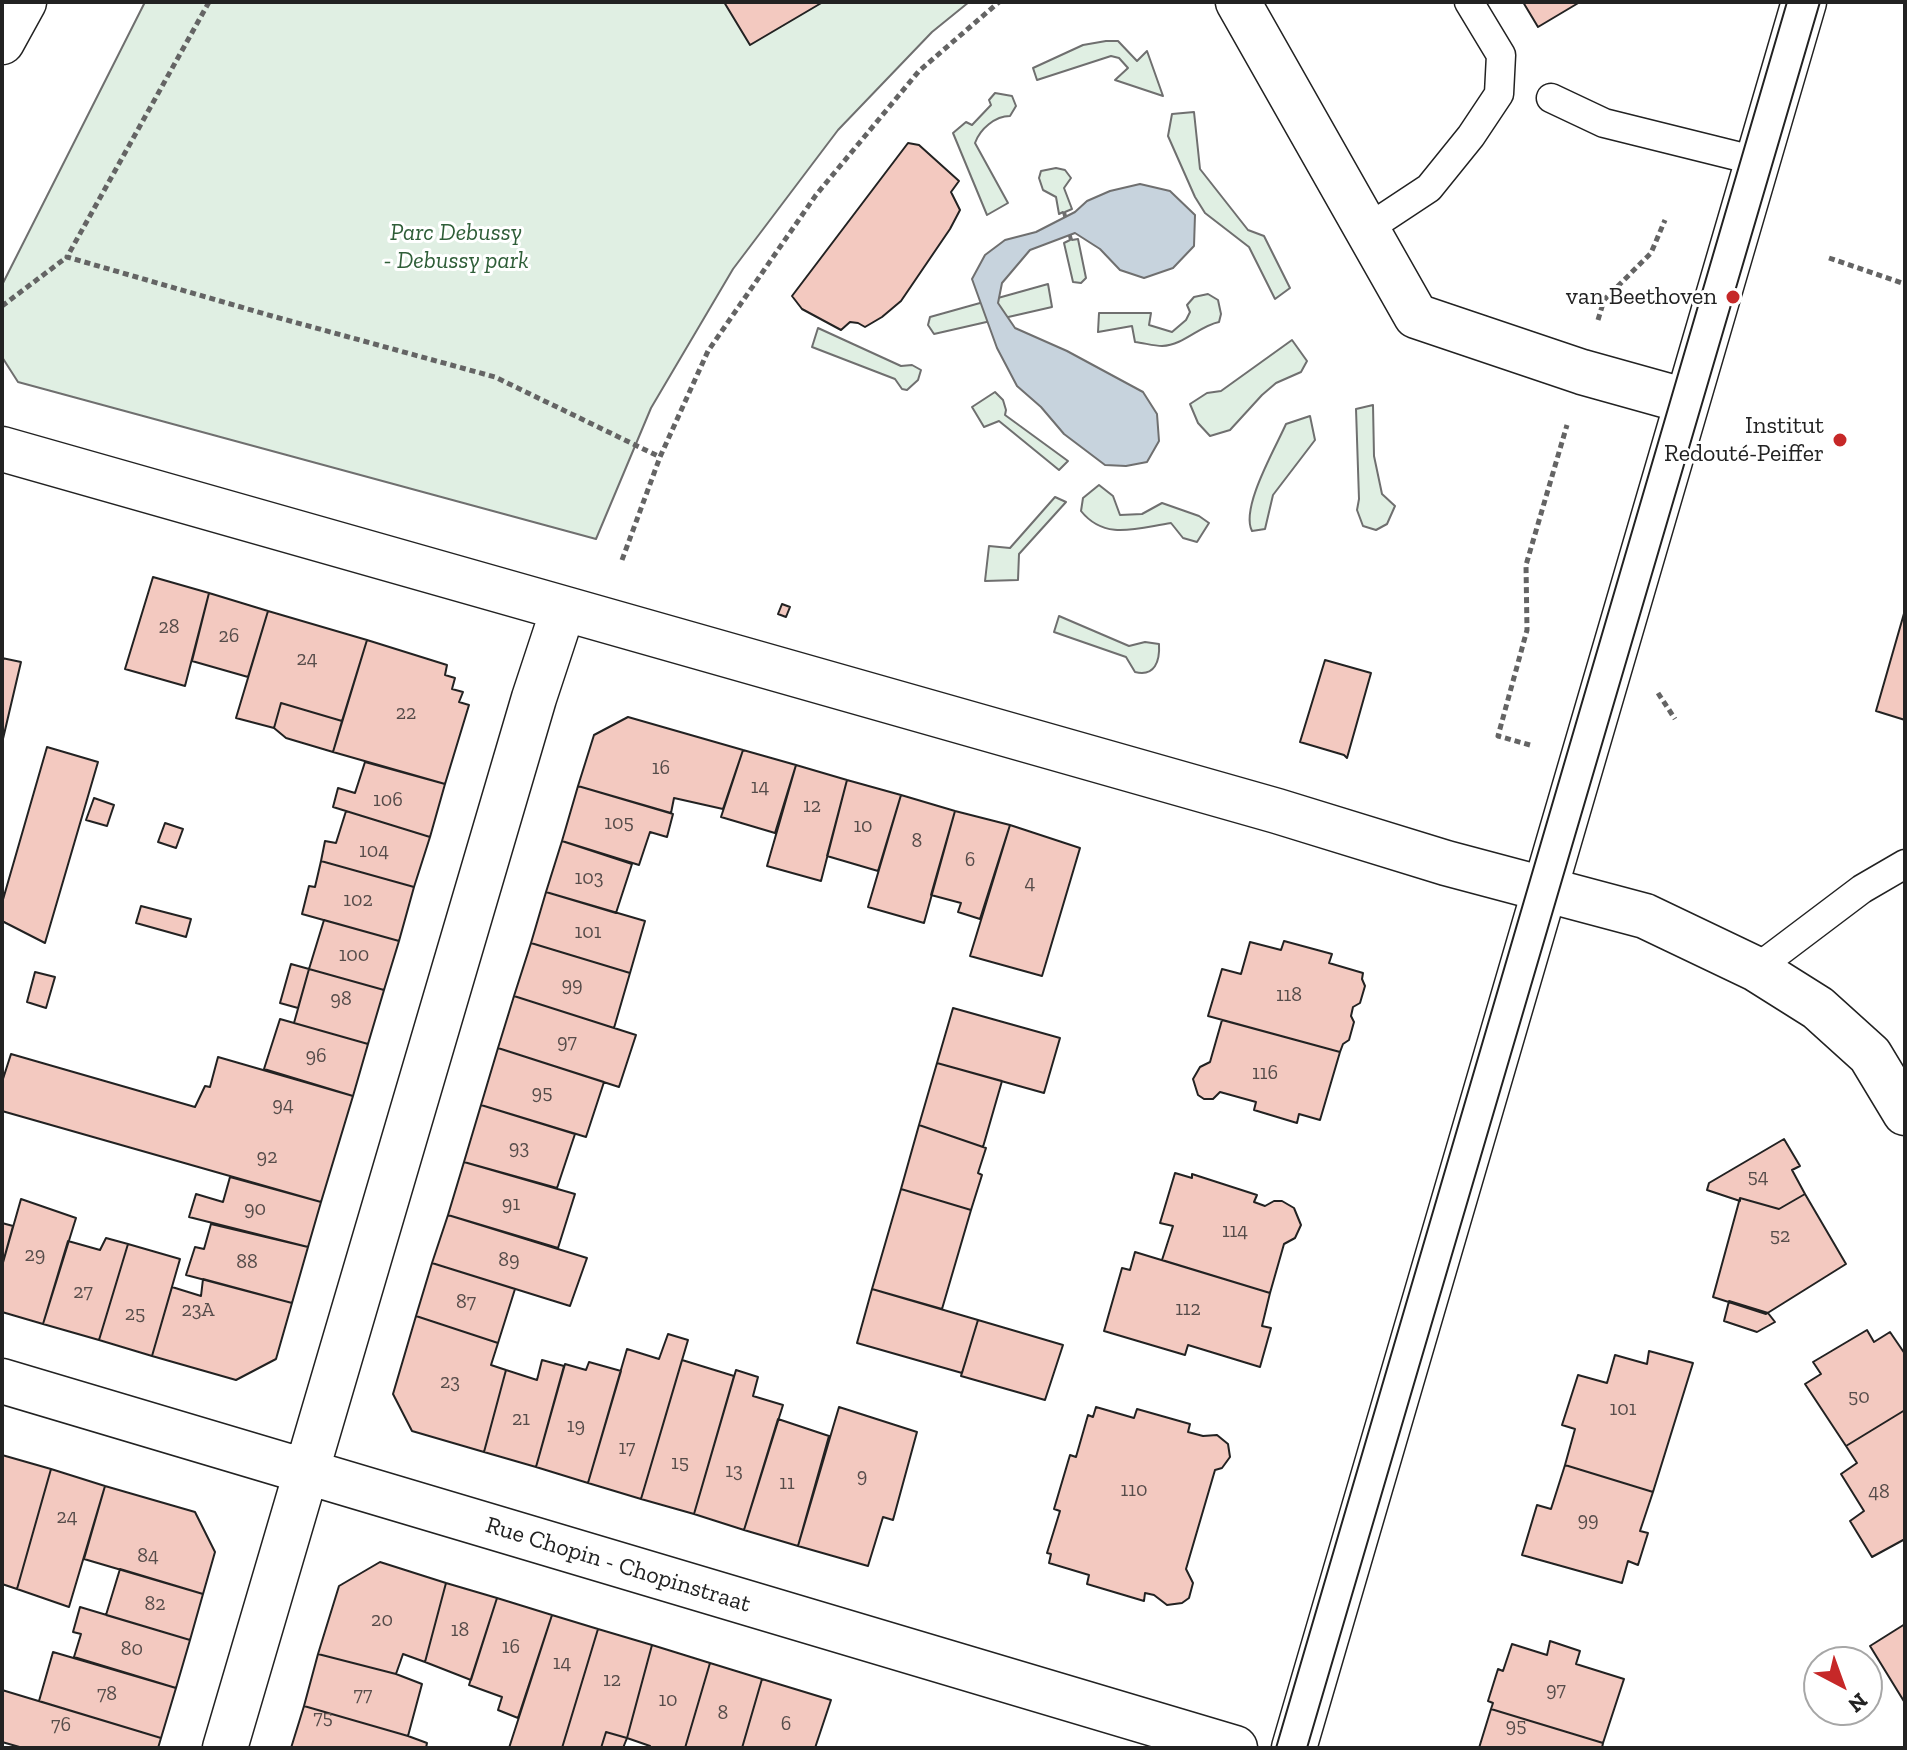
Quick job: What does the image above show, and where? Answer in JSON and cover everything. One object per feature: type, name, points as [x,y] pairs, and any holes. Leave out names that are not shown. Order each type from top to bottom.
[{"type":"street","points":[[2,42],[24,2]]},
{"type":"street","points":[[1238,2],[1416,316],[1582,372],[1686,401]]},
{"type":"street","points":[[1294,1748],[1804,2]]},
{"type":"street","points":[[2,449],[1645,916],[1756,969],[1818,1008],[1870,1055],[1905,1113]]},
{"type":"street","points":[[225,1748],[534,698],[563,610]]},
{"type":"street","name":"Rue Chopin - Chopinstraat","points":[[2,1381],[1235,1748]]},
{"type":"lane","points":[[1367,229],[1429,188],[1471,136],[1499,94],[1501,55],[1469,2]]},
{"type":"lane","points":[[1551,98],[1604,123],[1757,161]]},
{"type":"lane","points":[[1756,969],[1862,889],[1905,864]]},
{"type":"path","points":[[2,306],[67,257],[209,2]]},
{"type":"path","points":[[622,560],[660,457],[708,351],[816,195],[919,71],[999,2]]},
{"type":"path","points":[[1596,325],[1604,300],[1651,253],[1665,220]]},
{"type":"path","points":[[67,257],[495,377],[660,457]]},
{"type":"path","points":[[1829,258],[1905,284]]},
{"type":"path","points":[[1539,747],[1498,736],[1527,630],[1526,565],[1569,420]]},
{"type":"path","points":[[1658,693],[1675,719]]},
{"type":"green space","name":"Parc Debussy - Debussy park","points":[[145,2],[969,2],[932,32],[838,130],[733,269],[651,408],[596,539],[18,382],[2,357],[2,285]]},
{"type":"green space","points":[[1118,41],[1137,61],[1147,51],[1163,96],[1115,80],[1128,68],[1119,58],[1111,56],[1037,80],[1033,68],[1083,45]]},
{"type":"green space","points":[[995,93],[1012,96],[1016,106],[1010,116],[989,124],[975,143],[1008,203],[987,215],[953,133],[966,122],[972,125],[991,105],[989,100]]},
{"type":"green space","points":[[1194,112],[1200,169],[1248,230],[1264,236],[1290,288],[1275,299],[1249,247],[1205,213],[1168,136],[1172,114]]},
{"type":"green space","points":[[1065,170],[1071,178],[1064,188],[1072,209],[1065,212],[1072,240],[1078,239],[1086,278],[1081,283],[1073,282],[1064,243],[1070,240],[1063,212],[1059,214],[1056,197],[1043,190],[1039,178],[1041,171]]},
{"type":"green space","points":[[1048,284],[1052,307],[934,334],[928,325],[930,317]]},
{"type":"green space","points":[[1208,294],[1218,300],[1219,322],[1170,345],[1135,342],[1132,326],[1098,332],[1099,313],[1151,313],[1149,325],[1172,332],[1186,320],[1190,312],[1187,305],[1194,297]]},
{"type":"green space","points":[[818,328],[901,366],[912,365],[921,370],[918,380],[907,390],[902,389],[895,379],[812,347]]},
{"type":"green space","points":[[1292,340],[1307,361],[1301,372],[1276,383],[1230,430],[1210,436],[1198,423],[1190,404],[1207,393],[1221,391]]},
{"type":"green space","points":[[995,392],[1003,400],[1005,415],[1068,461],[1059,470],[999,421],[984,427],[972,407]]},
{"type":"green space","points":[[1373,405],[1374,456],[1382,494],[1395,506],[1387,524],[1376,530],[1363,526],[1357,510],[1356,409]]},
{"type":"green space","points":[[1310,416],[1315,440],[1273,495],[1265,529],[1252,531],[1251,508],[1255,493],[1286,424]]},
{"type":"green space","points":[[1099,485],[1113,496],[1120,515],[1142,514],[1162,503],[1199,516],[1209,523],[1197,542],[1183,538],[1171,523],[1122,530],[1100,526],[1081,511],[1083,498]]},
{"type":"green space","points":[[1055,497],[1066,502],[1019,554],[1018,580],[985,581],[989,546],[1010,548]]},
{"type":"green space","points":[[1059,616],[1129,646],[1145,642],[1159,644],[1155,666],[1147,672],[1135,672],[1126,657],[1054,632]]},
{"type":"shaded area","points":[[1140,184],[1170,191],[1195,215],[1194,246],[1173,268],[1144,278],[1120,270],[1100,249],[1075,233],[1030,250],[1002,283],[998,303],[1015,328],[1067,351],[1143,392],[1157,414],[1159,441],[1147,462],[1126,466],[1105,465],[1064,434],[1041,407],[1017,386],[997,348],[972,279],[985,255],[1005,240],[1036,232],[1110,191]]},
{"type":"building","points":[[724,2],[823,2],[750,45]]},
{"type":"building","points":[[1523,2],[1580,2],[1538,27]]},
{"type":"building","points":[[908,143],[919,145],[959,181],[951,192],[960,210],[901,301],[865,327],[850,322],[841,330],[802,309],[792,296]]},
{"type":"building","points":[[153,577],[209,593],[185,686],[125,669]]},
{"type":"building","points":[[209,593],[268,611],[248,677],[192,661]]},
{"type":"building","points":[[782,604],[790,607],[786,617],[778,614]]},
{"type":"building","points":[[1905,610],[1905,720],[1876,711]]},
{"type":"building","points":[[268,611],[367,640],[342,721],[281,703],[274,728],[236,718]]},
{"type":"building","points":[[367,640],[447,665],[445,675],[455,678],[452,689],[463,692],[459,702],[469,705],[445,784],[333,752]]},
{"type":"building","points":[[2,658],[21,662],[2,743]]},
{"type":"building","points":[[1325,660],[1371,673],[1347,758],[1300,742]]},
{"type":"building","points":[[281,703],[342,721],[333,752],[286,738],[274,728]]},
{"type":"building","points":[[628,717],[743,750],[723,809],[674,798],[671,813],[578,786],[594,735]]},
{"type":"building","points":[[47,747],[98,762],[45,943],[2,921],[2,903]]},
{"type":"building","points":[[743,750],[796,765],[775,833],[721,817]]},
{"type":"building","points":[[365,762],[445,784],[430,837],[333,807],[338,788],[355,793]]},
{"type":"building","points":[[796,765],[847,780],[821,881],[767,866]]},
{"type":"building","points":[[847,780],[901,795],[878,871],[827,856]]},
{"type":"building","points":[[578,786],[673,814],[667,837],[650,832],[639,865],[562,841]]},
{"type":"building","points":[[901,795],[955,811],[924,923],[868,907]]},
{"type":"building","points":[[94,798],[114,805],[107,826],[86,820]]},
{"type":"building","points":[[346,811],[430,837],[414,887],[321,861],[325,841],[336,843]]},
{"type":"building","points":[[955,811],[1010,825],[980,919],[958,912],[961,903],[931,895]]},
{"type":"building","points":[[165,823],[183,829],[176,848],[158,842]]},
{"type":"building","points":[[1010,825],[1080,848],[1042,976],[970,956]]},
{"type":"building","points":[[562,841],[632,864],[616,913],[546,892]]},
{"type":"building","points":[[321,861],[414,887],[399,941],[302,914],[309,886],[315,887]]},
{"type":"building","points":[[546,892],[645,921],[630,973],[531,943]]},
{"type":"building","points":[[141,906],[191,919],[186,937],[136,923]]},
{"type":"building","points":[[324,920],[399,941],[384,990],[309,969]]},
{"type":"building","points":[[1284,941],[1332,954],[1329,963],[1363,973],[1365,986],[1360,1003],[1353,1007],[1351,1016],[1354,1022],[1349,1040],[1340,1052],[1208,1016],[1222,969],[1241,974],[1250,942],[1281,950]]},
{"type":"building","points":[[531,943],[630,973],[614,1028],[514,996]]},
{"type":"building","points":[[291,964],[309,969],[298,1008],[280,1003]]},
{"type":"building","points":[[309,969],[384,990],[368,1044],[294,1023]]},
{"type":"building","points":[[35,972],[55,977],[46,1008],[27,1002]]},
{"type":"building","points":[[514,996],[636,1035],[619,1087],[498,1048]]},
{"type":"building","points":[[953,1008],[1060,1038],[1044,1093],[937,1063]]},
{"type":"building","points":[[280,1019],[368,1044],[353,1096],[264,1069]]},
{"type":"building","points":[[1222,1020],[1340,1052],[1320,1120],[1299,1114],[1297,1123],[1254,1110],[1256,1102],[1220,1092],[1213,1099],[1198,1095],[1193,1079],[1200,1067],[1210,1062]]},
{"type":"building","points":[[498,1048],[604,1082],[586,1137],[481,1105]]},
{"type":"building","points":[[11,1054],[195,1107],[205,1086],[210,1087],[218,1057],[353,1096],[321,1202],[2,1111],[2,1082]]},
{"type":"building","points":[[937,1063],[1002,1081],[983,1147],[919,1125]]},
{"type":"building","points":[[481,1105],[575,1134],[557,1188],[464,1162]]},
{"type":"building","points":[[919,1125],[986,1148],[978,1173],[982,1175],[971,1210],[901,1189]]},
{"type":"building","points":[[1784,1139],[1800,1166],[1792,1170],[1805,1194],[1779,1209],[1707,1190],[1709,1183]]},
{"type":"building","points":[[464,1162],[575,1194],[558,1248],[448,1215]]},
{"type":"building","points":[[1175,1173],[1192,1178],[1192,1174],[1257,1195],[1254,1202],[1265,1206],[1282,1201],[1294,1208],[1301,1225],[1295,1238],[1284,1244],[1270,1293],[1162,1260],[1173,1226],[1160,1223]]},
{"type":"building","points":[[230,1177],[321,1202],[308,1247],[189,1217],[196,1194],[223,1202]]},
{"type":"building","points":[[901,1189],[971,1210],[942,1309],[872,1289]]},
{"type":"building","points":[[1805,1194],[1846,1264],[1766,1314],[1713,1297],[1740,1198],[1779,1209]]},
{"type":"building","points":[[21,1199],[76,1218],[43,1324],[2,1312],[2,1266]]},
{"type":"building","points":[[448,1215],[587,1258],[570,1306],[432,1263]]},
{"type":"building","points":[[2,1223],[13,1226],[2,1266]]},
{"type":"building","points":[[211,1224],[308,1247],[292,1303],[186,1275],[195,1247],[204,1249]]},
{"type":"building","points":[[106,1238],[128,1244],[99,1340],[43,1324],[68,1241],[100,1250]]},
{"type":"building","points":[[128,1244],[180,1259],[152,1356],[99,1340]]},
{"type":"building","points":[[1135,1252],[1270,1293],[1262,1326],[1271,1328],[1260,1367],[1188,1345],[1185,1355],[1104,1331],[1122,1268],[1130,1270]]},
{"type":"building","points":[[432,1263],[515,1289],[498,1343],[416,1316]]},
{"type":"building","points":[[203,1279],[292,1303],[276,1359],[236,1380],[152,1356],[172,1287],[201,1296]]},
{"type":"building","points":[[872,1289],[978,1320],[962,1373],[857,1343]]},
{"type":"building","points":[[1729,1301],[1768,1313],[1775,1322],[1757,1332],[1724,1321]]},
{"type":"building","points":[[416,1316],[498,1343],[491,1365],[506,1370],[484,1452],[412,1431],[393,1394]]},
{"type":"building","points":[[978,1320],[1063,1345],[1045,1400],[961,1376]]},
{"type":"building","points":[[1867,1330],[1874,1342],[1890,1332],[1905,1354],[1905,1410],[1846,1446],[1805,1384],[1821,1374],[1813,1362]]},
{"type":"building","points":[[668,1334],[688,1340],[641,1499],[588,1483],[627,1349],[659,1359]]},
{"type":"building","points":[[1649,1351],[1693,1363],[1653,1492],[1565,1465],[1575,1429],[1562,1425],[1578,1375],[1607,1383],[1615,1355],[1647,1364]]},
{"type":"building","points":[[542,1360],[564,1366],[536,1467],[484,1452],[506,1370],[537,1380]]},
{"type":"building","points":[[682,1360],[734,1376],[694,1514],[641,1499]]},
{"type":"building","points":[[589,1362],[621,1371],[588,1483],[536,1467],[565,1364],[586,1370]]},
{"type":"building","points":[[736,1370],[758,1377],[753,1396],[783,1405],[744,1530],[694,1514]]},
{"type":"building","points":[[839,1407],[917,1432],[893,1520],[883,1517],[868,1566],[798,1546]]},
{"type":"building","points":[[1096,1407],[1134,1418],[1137,1409],[1190,1424],[1188,1432],[1203,1436],[1217,1435],[1228,1444],[1230,1457],[1222,1468],[1215,1470],[1186,1569],[1193,1583],[1189,1598],[1182,1603],[1167,1605],[1154,1595],[1145,1593],[1144,1601],[1087,1584],[1089,1575],[1049,1563],[1051,1554],[1047,1553],[1060,1511],[1054,1509],[1070,1455],[1076,1457],[1088,1415],[1093,1417]]},
{"type":"building","points":[[1905,1410],[1905,1539],[1872,1557],[1850,1521],[1864,1511],[1841,1474],[1857,1463],[1846,1446]]},
{"type":"building","points":[[778,1419],[829,1436],[798,1546],[744,1530]]},
{"type":"building","points":[[2,1455],[51,1469],[17,1589],[2,1584]]},
{"type":"building","points":[[1565,1465],[1653,1492],[1640,1531],[1648,1533],[1638,1565],[1628,1561],[1622,1583],[1522,1555],[1537,1505],[1551,1509]]},
{"type":"building","points":[[51,1469],[105,1486],[69,1607],[17,1589]]},
{"type":"building","points":[[105,1486],[195,1512],[215,1552],[203,1594],[84,1559]]},
{"type":"building","points":[[380,1562],[446,1583],[425,1662],[403,1654],[396,1674],[318,1654],[339,1586]]},
{"type":"building","points":[[120,1569],[203,1594],[190,1640],[106,1615]]},
{"type":"building","points":[[446,1583],[497,1598],[471,1680],[425,1662]]},
{"type":"building","points":[[497,1598],[552,1615],[518,1718],[498,1710],[502,1697],[469,1685]]},
{"type":"building","points":[[80,1607],[190,1640],[176,1688],[74,1657],[81,1634],[73,1632]]},
{"type":"building","points":[[552,1615],[598,1629],[562,1748],[509,1748]]},
{"type":"building","points":[[1905,1624],[1905,1703],[1883,1667],[1883,1646],[1870,1646]]},
{"type":"building","points":[[598,1629],[652,1645],[627,1738],[606,1732],[601,1748],[562,1748]]},
{"type":"building","points":[[1550,1641],[1580,1651],[1576,1664],[1624,1679],[1603,1743],[1491,1709],[1493,1703],[1488,1701],[1498,1669],[1503,1671],[1512,1644],[1547,1655]]},
{"type":"building","points":[[652,1645],[710,1663],[685,1748],[650,1748],[627,1738]]},
{"type":"building","points":[[53,1652],[176,1688],[161,1738],[39,1701]]},
{"type":"building","points":[[318,1654],[396,1674],[422,1684],[408,1736],[304,1706]]},
{"type":"building","points":[[710,1663],[762,1679],[742,1748],[685,1748]]},
{"type":"building","points":[[762,1679],[831,1700],[815,1748],[742,1748]]},
{"type":"building","points":[[2,1690],[161,1738],[158,1748],[23,1748],[2,1742]]},
{"type":"building","points":[[304,1706],[408,1736],[427,1743],[426,1748],[291,1748]]},
{"type":"building","points":[[1491,1709],[1603,1743],[1602,1748],[1479,1748]]},
{"type":"building","points":[[606,1732],[627,1738],[623,1748],[601,1748]]},
{"type":"tram line","points":[[1276,1748],[1787,2]]},
{"type":"tram line","points":[[1307,1748],[1820,2]]},
{"type":"place","name":"van Beethoven","points":[[1733,297]]},
{"type":"place","name":"Institut Redouté-Peiffer","points":[[1840,440]]}]
